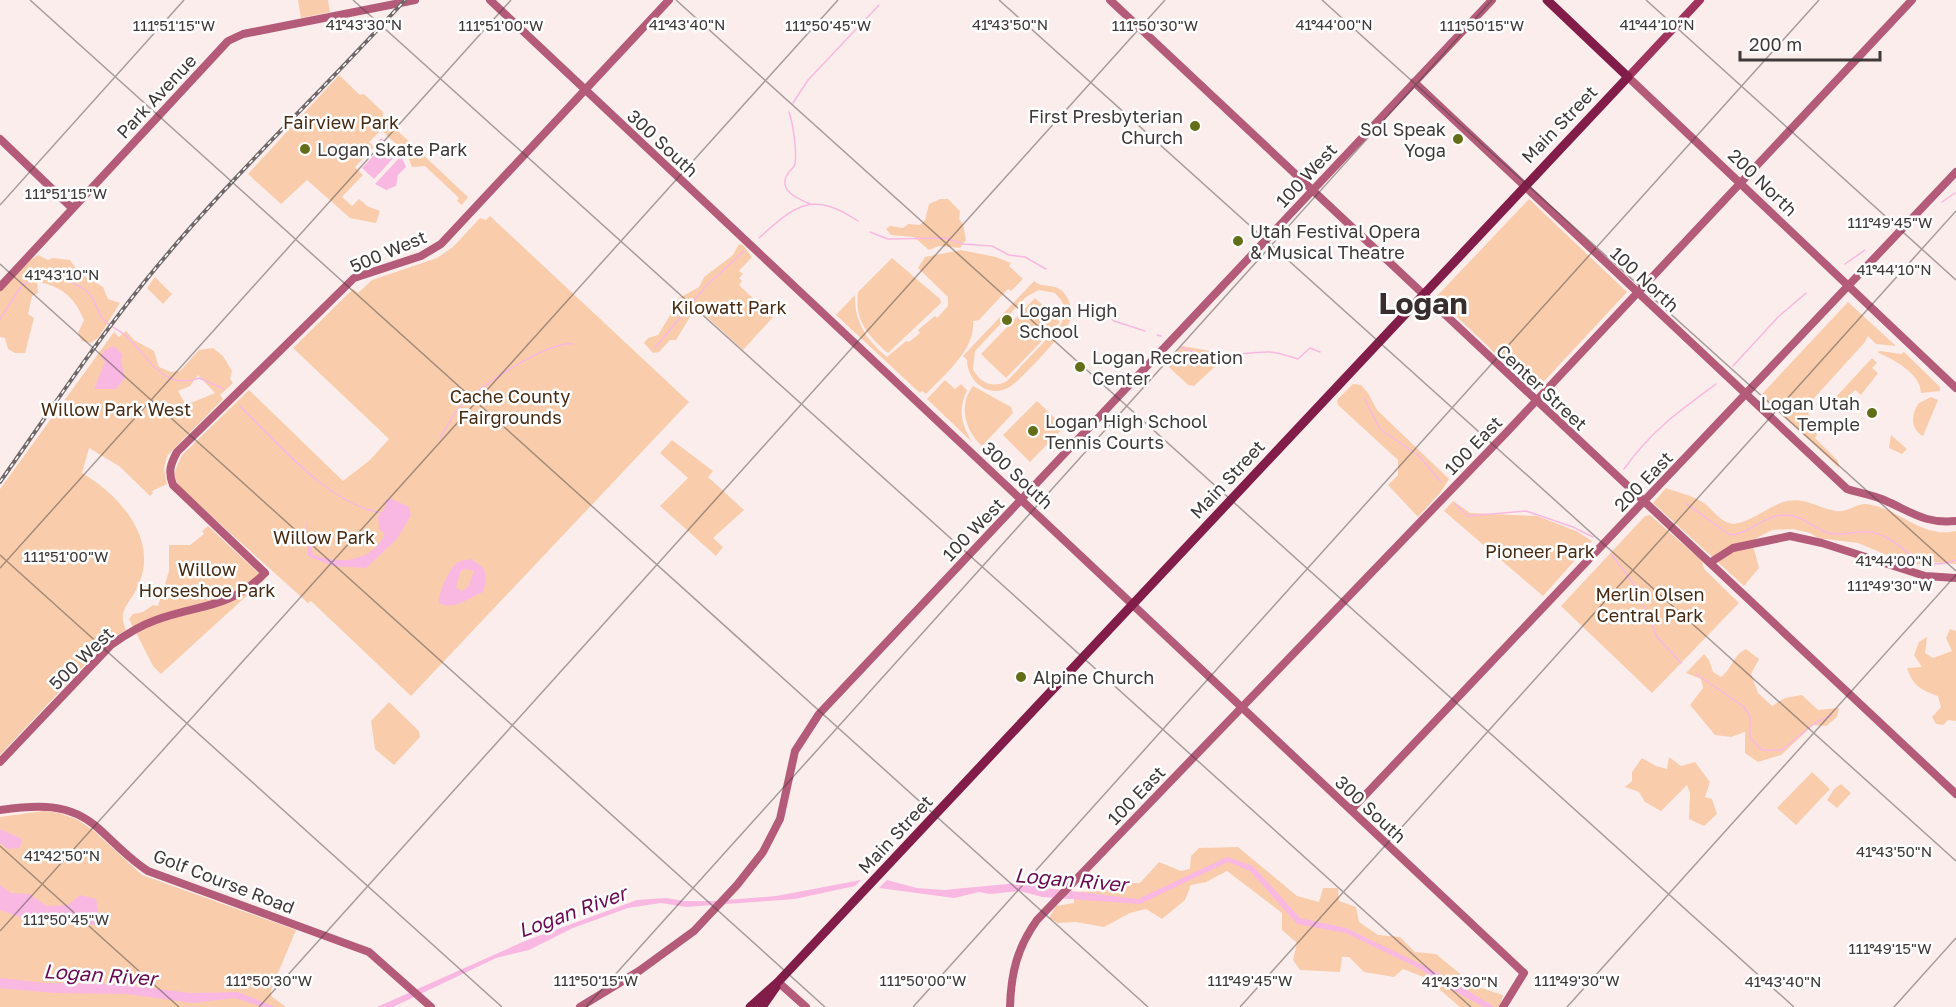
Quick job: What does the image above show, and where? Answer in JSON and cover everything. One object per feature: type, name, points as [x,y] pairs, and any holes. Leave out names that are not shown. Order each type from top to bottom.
[{"type":"highway","name":"200 North","points":[[1547,0],[1628,77]]},
{"type":"highway","name":"Main Street","points":[[750,1007],[778,982],[1628,77]]},
{"type":"highway","name":"Main Street","points":[[762,1007],[778,982]]},
{"type":"main road","name":"Main Street","points":[[1628,77],[1700,0]]},
{"type":"street","name":"Park Avenue","points":[[0,286],[71,207],[228,41],[243,34],[415,0]]},
{"type":"street","name":"300 South","points":[[490,0],[1524,973],[1503,1007]]},
{"type":"street","name":"500 West","points":[[0,762],[111,645],[131,632],[158,620],[235,597],[265,573],[172,485],[169,474],[170,464],[177,453],[354,278],[421,256],[441,244],[669,0]]},
{"type":"street","name":"Center Street","points":[[1110,0],[1956,794]]},
{"type":"street","name":"100 West","points":[[580,1007],[639,971],[694,931],[737,885],[763,852],[780,819],[790,765],[810,725],[1492,0]]},
{"type":"street","name":"100 East","points":[[1010,1007],[1012,968],[1019,949],[1032,926],[1050,905],[1536,401],[1912,0]]},
{"type":"street","name":"200 North","points":[[1628,77],[1956,388]]},
{"type":"street","name":"100 North","points":[[1414,82],[1523,187],[1847,489],[1881,499],[1922,519],[1938,523],[1956,521]]},
{"type":"street","points":[[0,139],[71,207]]},
{"type":"street","name":"200 East","points":[[1351,810],[1956,172]]},
{"type":"street","points":[[1711,562],[1733,548],[1790,536],[1822,543],[1925,576],[1956,578]]},
{"type":"street","name":"Golf Course Road","points":[[0,810],[33,806],[69,810],[96,826],[136,863],[148,871],[353,945],[380,960],[431,1007]]},
{"type":"street","points":[[778,982],[806,1007]]},
{"type":"green space","points":[[298,0],[328,0],[330,12],[301,18]]},
{"type":"green space","name":"Fairview Park","points":[[339,75],[360,95],[364,94],[383,112],[383,117],[468,197],[462,205],[457,201],[459,198],[425,166],[412,167],[407,154],[381,130],[369,142],[374,147],[355,167],[363,175],[342,197],[352,206],[359,199],[367,206],[380,211],[376,223],[350,218],[307,180],[281,204],[248,174]]},
{"type":"green space","points":[[940,199],[948,199],[960,211],[959,219],[963,224],[966,240],[960,248],[939,246],[929,250],[914,237],[891,235],[886,229],[890,226],[903,228],[908,224],[920,225],[925,220],[929,204]]},
{"type":"green space","points":[[1529,199],[1627,292],[1535,391],[1436,297]]},
{"type":"green space","name":"Cache County Fairgrounds","points":[[490,216],[689,402],[411,696],[311,601],[308,603],[178,486],[174,473],[182,455],[249,390],[343,481],[370,460],[389,439],[293,348],[353,289],[358,293],[372,280],[437,258],[453,247],[480,218],[486,220]]},
{"type":"green space","name":"Kilowatt Park","points":[[739,244],[743,245],[752,257],[739,271],[743,274],[739,278],[742,281],[739,285],[757,302],[760,299],[776,314],[743,350],[696,307],[676,340],[670,340],[659,352],[653,353],[644,343],[648,338],[658,335],[672,312],[670,307],[674,301],[699,287],[704,277],[733,255]]},
{"type":"green space","points":[[961,250],[996,257],[1011,263],[1009,266],[1023,279],[1011,291],[1008,289],[979,320],[973,321],[973,331],[969,342],[957,361],[926,394],[922,391],[920,393],[836,315],[855,295],[857,314],[863,330],[873,344],[887,357],[920,333],[918,330],[935,316],[937,318],[948,306],[948,297],[918,268],[925,257]]},
{"type":"green space","points":[[38,255],[48,260],[53,258],[70,260],[79,273],[103,287],[108,299],[120,303],[99,337],[91,343],[82,341],[78,333],[84,320],[71,299],[53,286],[37,282],[38,293],[32,296],[28,314],[34,318],[25,353],[15,353],[8,349],[5,338],[0,337],[0,281]]},
{"type":"green space","points":[[892,258],[940,299],[941,303],[888,353],[864,327],[857,302],[858,292]]},
{"type":"green space","points":[[155,277],[172,294],[163,304],[147,288]]},
{"type":"green space","points":[[1034,281],[1060,289],[1068,299],[1071,316],[1067,326],[1033,366],[1011,386],[995,391],[981,386],[975,382],[967,360],[963,356]],"holes":[[[1039,290],[1055,293],[1064,306],[1062,323],[1007,381],[992,384],[979,378],[973,369],[975,351],[1026,297]]]},
{"type":"green space","points":[[1035,298],[1060,322],[1006,378],[981,354]]},
{"type":"green space","points":[[1848,302],[1896,346],[1876,344],[1868,336],[1806,407],[1817,435],[1815,438],[1838,461],[1839,468],[1761,395]]},
{"type":"green space","name":"Willow Park West","points":[[126,331],[134,340],[154,351],[159,367],[171,372],[180,371],[199,350],[213,348],[223,356],[232,371],[230,379],[233,383],[220,395],[223,399],[167,456],[164,469],[167,484],[152,491],[150,496],[119,466],[89,448],[82,473],[110,494],[133,521],[144,553],[143,570],[137,588],[123,612],[126,630],[107,641],[0,755],[0,489],[114,332],[119,337]],"holes":[[[198,375],[215,393],[186,405],[178,391],[190,386]]]},
{"type":"green space","points":[[1182,346],[1217,352],[1222,360],[1194,386],[1188,385],[1166,363]]},
{"type":"green space","points":[[1877,352],[1901,354],[1904,352],[1940,387],[1940,391],[1921,393],[1920,386],[1911,373]]},
{"type":"green space","points":[[1872,358],[1877,363],[1872,368],[1878,373],[1861,395],[1855,390],[1849,396],[1854,401],[1846,409],[1835,398]]},
{"type":"green space","points":[[945,380],[955,389],[961,384],[967,390],[962,404],[962,417],[972,442],[927,399]]},
{"type":"green space","points":[[1353,384],[1361,385],[1377,410],[1449,479],[1441,492],[1418,517],[1388,485],[1398,475],[1398,460],[1338,405],[1337,400]]},
{"type":"green space","points":[[973,386],[1011,407],[1013,413],[982,446],[971,433],[966,418],[966,401]]},
{"type":"green space","points":[[1931,397],[1938,400],[1923,436],[1914,425],[1913,416],[1919,403]]},
{"type":"green space","name":"Logan High School Tennis Courts","points":[[1037,401],[1064,427],[1030,462],[1003,435]]},
{"type":"green space","points":[[1891,435],[1907,449],[1902,454],[1889,448]]},
{"type":"green space","points":[[672,440],[713,471],[708,477],[744,510],[713,538],[723,547],[716,556],[660,506],[688,478],[660,453]]},
{"type":"green space","points":[[1666,488],[1699,500],[1722,519],[1735,524],[1781,503],[1794,500],[1836,511],[1844,511],[1863,504],[1878,507],[1932,531],[1956,531],[1956,564],[1935,562],[1911,565],[1858,543],[1818,538],[1810,533],[1793,529],[1772,530],[1747,543],[1754,549],[1759,568],[1744,586],[1653,503]]},
{"type":"green space","name":"Pioneer Park","points":[[1453,501],[1470,513],[1537,516],[1576,531],[1592,541],[1543,596],[1444,511]]},
{"type":"green space","name":"Merlin Olsen Central Park","points":[[1650,515],[1702,561],[1704,569],[1739,603],[1652,693],[1561,606],[1645,516]]},
{"type":"green space","name":"Willow Horseshoe Park","points":[[208,526],[265,579],[161,674],[153,666],[129,619],[133,614],[143,612],[153,605],[158,606],[169,571],[169,545],[190,545],[204,534],[202,531]]},
{"type":"green space","points":[[1950,629],[1956,631],[1956,721],[1948,720],[1943,725],[1936,724],[1932,717],[1941,707],[1938,696],[1918,686],[1907,668],[1922,667],[1914,655],[1919,642],[1927,637],[1925,653],[1933,658],[1952,651],[1946,638]]},
{"type":"green space","points":[[1746,649],[1759,659],[1751,674],[1758,693],[1772,706],[1785,698],[1802,695],[1818,710],[1839,708],[1837,717],[1826,726],[1813,725],[1781,755],[1758,762],[1745,753],[1745,732],[1731,737],[1715,735],[1690,705],[1703,688],[1701,679],[1686,673],[1704,654],[1713,672],[1721,677],[1738,655]]},
{"type":"green space","points":[[389,702],[419,731],[420,737],[394,765],[375,749],[371,721]]},
{"type":"green space","points":[[1669,757],[1681,766],[1695,762],[1710,782],[1705,797],[1712,799],[1717,814],[1704,826],[1689,819],[1690,793],[1687,785],[1661,811],[1645,802],[1639,792],[1625,787],[1632,781],[1632,772],[1642,758],[1667,769]]},
{"type":"green space","points":[[1812,772],[1830,789],[1796,825],[1777,808]]},
{"type":"green space","points":[[1841,784],[1851,793],[1837,808],[1827,800],[1834,789]]},
{"type":"green space","points":[[43,811],[60,813],[78,820],[93,830],[142,875],[296,930],[271,990],[271,996],[286,1007],[0,1007],[0,817]]},
{"type":"green space","points":[[1238,847],[1297,896],[1319,902],[1323,888],[1338,888],[1339,901],[1356,907],[1359,922],[1378,935],[1400,937],[1415,952],[1436,954],[1475,986],[1503,995],[1500,1007],[1460,1007],[1426,978],[1403,969],[1394,977],[1364,972],[1349,957],[1342,957],[1340,972],[1300,970],[1293,960],[1297,943],[1282,930],[1282,913],[1227,871],[1206,882],[1191,885],[1185,900],[1162,919],[1146,909],[1130,913],[1104,927],[1076,922],[1058,923],[1049,918],[1056,906],[1074,903],[1074,892],[1102,891],[1121,883],[1140,883],[1159,862],[1181,871],[1190,869],[1191,856],[1199,848]]},
{"type":"shaded area","points":[[381,138],[398,153],[374,179],[362,168],[381,148],[376,143]]},
{"type":"shaded area","points":[[401,156],[406,167],[398,175],[396,186],[386,190],[375,184]]},
{"type":"shaded area","points":[[114,346],[123,355],[121,360],[125,378],[116,389],[94,389],[105,362],[101,357],[105,350]]},
{"type":"shaded area","points":[[392,499],[409,507],[411,515],[397,539],[366,568],[333,566],[308,556],[306,521],[313,555],[344,560],[354,559],[372,551],[385,534],[379,529],[378,516],[384,510],[386,500]]},
{"type":"shaded area","points":[[471,559],[484,568],[486,581],[483,592],[456,605],[439,603],[442,588],[451,570],[459,562]],"holes":[[[461,570],[474,571],[468,587],[462,591],[456,588]]]},
{"type":"shaded area","points":[[0,829],[22,839],[20,848],[8,849],[0,843]]},
{"type":"shaded area","points":[[1227,857],[1253,866],[1300,918],[1346,928],[1435,971],[1495,1007],[1484,1007],[1437,982],[1422,970],[1346,933],[1297,924],[1250,871],[1228,862],[1140,904],[1042,897],[1020,891],[990,894],[979,892],[954,898],[879,888],[887,880],[917,888],[944,890],[1028,882],[1038,887],[1138,899]]},
{"type":"shaded area","points":[[861,880],[855,886],[795,899],[686,907],[661,903],[628,908],[573,928],[529,950],[496,958],[393,1007],[377,1007],[525,941],[637,900],[666,898],[684,901],[714,901],[776,896]]},
{"type":"shaded area","points":[[0,885],[11,893],[29,894],[47,906],[68,905],[80,895],[96,899],[101,925],[88,925],[71,919],[50,920],[35,914],[25,919],[0,910]]},
{"type":"shaded area","points":[[0,978],[46,983],[117,984],[191,993],[238,992],[275,1007],[263,1007],[235,998],[193,1003],[126,994],[55,993],[0,988]]},
{"type":"waterway","points":[[793,103],[808,80],[879,5]]},
{"type":"waterway","points":[[789,112],[795,159],[787,175],[785,186],[791,194],[810,204]]},
{"type":"waterway","points":[[1942,202],[1955,193]]},
{"type":"waterway","points":[[759,238],[795,210],[817,204],[829,206],[858,221]]},
{"type":"waterway","points":[[870,232],[888,239],[945,238],[963,244],[992,246],[1009,255],[1025,257],[1046,269]]},
{"type":"waterway","points":[[1845,264],[1865,250]]},
{"type":"waterway","points":[[655,348],[706,286],[744,251]]},
{"type":"waterway","points":[[0,319],[22,285],[45,274],[60,278],[84,289],[94,300],[103,319],[126,336],[166,376],[187,381],[199,378],[224,389]]},
{"type":"waterway","points":[[1733,366],[1778,317],[1806,293]]},
{"type":"waterway","points":[[1101,309],[1114,321],[1145,331]]},
{"type":"waterway","points":[[1157,335],[1161,336]]},
{"type":"waterway","points":[[440,438],[460,407],[481,388],[531,357],[562,345],[573,344]]},
{"type":"waterway","points":[[1181,347],[1205,355],[1226,356],[1270,352],[1298,359],[1310,348],[1320,352]]},
{"type":"waterway","points":[[1624,469],[1655,433],[1716,384]]},
{"type":"waterway","points":[[1364,398],[1380,429],[1419,456],[1441,482]]},
{"type":"waterway","points":[[240,406],[324,486],[362,508],[382,513]]},
{"type":"waterway","points":[[1685,503],[1730,535],[1771,518],[1786,515],[1803,520],[1828,533],[1869,532],[1881,535],[1892,540],[1919,560],[1929,563],[1941,564],[1956,560]]},
{"type":"waterway","points":[[1455,504],[1468,516],[1526,511],[1573,527],[1593,537]]},
{"type":"waterway","points":[[1611,554],[1636,587],[1657,637],[1681,663]]},
{"type":"waterway","points":[[1696,674],[1743,706],[1750,716],[1750,738],[1762,750],[1782,750],[1815,723],[1832,715]]},
{"type":"railway","points":[[0,482],[108,329],[177,243],[405,0]]},
{"type":"place","name":"First Presbyterian Church","points":[[1195,126]]},
{"type":"place","name":"Sol Speak Yoga","points":[[1458,139]]},
{"type":"place","name":"Logan Skate Park","points":[[305,149]]},
{"type":"place","name":"Utah Festival Opera & Musical Theatre","points":[[1238,241]]},
{"type":"place","name":"Logan High School","points":[[1007,320]]},
{"type":"place","name":"Logan Recreation Center","points":[[1080,367]]},
{"type":"place","name":"Logan Utah Temple","points":[[1872,413]]},
{"type":"place","name":"Logan High School Tennis Courts","points":[[1033,431]]},
{"type":"place","name":"Alpine Church","points":[[1021,677]]},
{"type":"district","name":"Logan","points":[[1423,303]]},
{"type":"park label","name":"Willow Park","points":[[324,537]]},
{"type":"water label","name":"Logan River","points":[[1071,879]]},
{"type":"water label","name":"Logan River","points":[[572,911]]},
{"type":"water label","name":"Logan River","points":[[100,974]]}]
